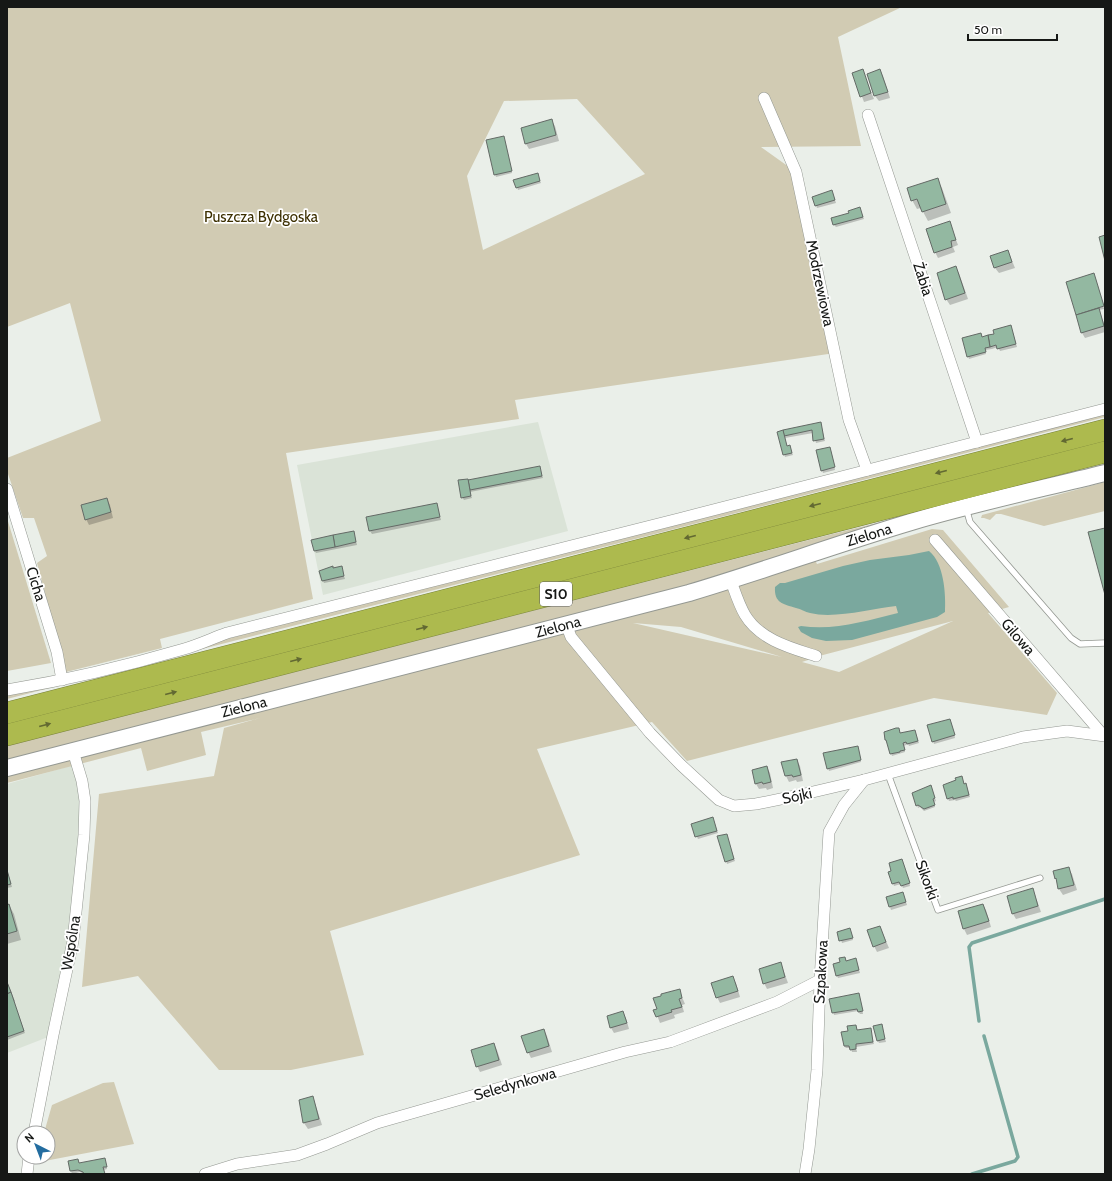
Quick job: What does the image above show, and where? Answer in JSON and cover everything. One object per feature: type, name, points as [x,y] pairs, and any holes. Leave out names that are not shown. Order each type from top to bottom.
[{"type":"highway","name":"S10","points":[[7,713],[1105,430]]},
{"type":"highway","name":"S10","points":[[7,735],[1105,452]]},
{"type":"street","name":"Modrzewiowa","points":[[764,98],[796,172],[849,420],[867,470]]},
{"type":"street","name":"Żabia","points":[[868,116],[978,442]]},
{"type":"street","points":[[7,690],[62,680],[185,648],[227,633],[1105,409]]},
{"type":"street","name":"Zielona","points":[[7,768],[689,593],[731,581],[846,542],[913,522],[1105,472]]},
{"type":"street","name":"Cicha","points":[[7,489],[57,652],[62,680]]},
{"type":"street","name":"Gilowa","points":[[935,540],[1104,735]]},
{"type":"street","points":[[731,581],[746,616],[768,638],[816,656]]},
{"type":"street","name":"Sójki","points":[[566,624],[571,637],[650,733],[681,765],[719,800],[734,806],[756,804],[864,780],[1023,737],[1067,731],[1104,735]]},
{"type":"street","name":"Wspólna","points":[[35,1125],[51,1042],[73,941],[84,835],[85,801],[82,781],[73,751]]},
{"type":"street","name":"Szpakowa","points":[[805,1174],[817,1070],[820,980],[829,832],[844,805],[864,780]]},
{"type":"street","name":"Seledynkowa","points":[[205,1174],[237,1164],[297,1155],[377,1123],[625,1052],[670,1042],[777,1002],[820,980]]},
{"type":"lane","points":[[966,508],[970,522],[1070,638],[1080,644],[1105,643]]},
{"type":"lane","name":"Sikorki","points":[[888,774],[938,910],[1040,878]]},
{"type":"shaded area","points":[[538,422],[568,531],[323,595],[297,465]]},
{"type":"shaded area","points":[[77,764],[82,781],[73,941],[48,1037],[7,1053],[7,784]]},
{"type":"green space","name":"Puszcza Bydgoska","points":[[7,7],[902,7],[838,37],[861,146],[761,147],[796,172],[835,353],[515,400],[519,419],[286,453],[313,599],[160,639],[162,648],[66,672],[37,563],[47,556],[34,518],[23,518],[7,471],[7,458],[101,421],[70,303],[7,327]],"holes":[[[577,99],[645,174],[483,250],[467,176],[504,101]]]},
{"type":"green space","points":[[1105,412],[1105,417],[7,699],[7,695]]},
{"type":"green space","points":[[1105,482],[1105,511],[1044,526],[1001,514],[996,514],[990,520],[981,518],[982,515]]},
{"type":"green space","points":[[901,517],[808,546],[817,564],[932,529],[943,530],[1009,607],[988,613],[1057,693],[1047,715],[934,698],[687,761],[652,722],[537,749],[580,855],[330,931],[364,1055],[291,1070],[219,1070],[138,976],[82,987],[99,794],[214,776],[224,728],[260,718],[201,732],[206,755],[147,771],[141,748],[7,783],[7,745]],"holes":[[[953,621],[839,672],[802,662],[823,655]],[[633,623],[681,627],[782,657]]]},
{"type":"green space","points":[[7,518],[51,663],[7,671]]},
{"type":"green space","points":[[114,1082],[134,1144],[56,1159],[56,1125],[46,1125],[52,1105],[103,1083]]},
{"type":"water","points":[[929,551],[938,563],[943,579],[945,612],[937,617],[852,640],[826,641],[812,638],[801,632],[798,627],[825,627],[862,622],[898,613],[896,606],[853,613],[820,615],[808,613],[783,604],[776,596],[775,587],[780,583],[785,583],[843,566],[870,560]]},
{"type":"building","points":[[863,69],[871,93],[860,97],[852,73]]},
{"type":"building","points":[[880,69],[888,92],[874,96],[867,74]]},
{"type":"building","points":[[552,119],[556,135],[525,144],[521,128]]},
{"type":"building","points":[[504,136],[512,171],[494,175],[486,140]]},
{"type":"building","points":[[538,173],[540,181],[516,188],[513,180]]},
{"type":"building","points":[[938,178],[946,204],[922,212],[917,199],[911,201],[907,188]]},
{"type":"building","points":[[832,190],[835,200],[815,206],[812,197]]},
{"type":"building","points":[[860,207],[863,217],[833,225],[831,218],[849,213],[848,211]]},
{"type":"building","points":[[950,221],[956,240],[951,241],[952,247],[934,253],[926,229]]},
{"type":"building","points":[[1105,235],[1105,261],[1099,237]]},
{"type":"building","points":[[1008,250],[1012,262],[994,268],[990,256]]},
{"type":"building","points":[[956,266],[965,293],[945,300],[937,273]]},
{"type":"building","points":[[1094,273],[1104,306],[1076,315],[1066,282]]},
{"type":"building","points":[[1099,308],[1104,326],[1081,333],[1076,315]]},
{"type":"building","points":[[1011,325],[1016,344],[997,349],[996,345],[990,347],[988,335],[994,334],[993,330]]},
{"type":"building","points":[[981,333],[982,337],[988,335],[990,347],[985,348],[986,352],[967,357],[962,338]]},
{"type":"building","points":[[821,422],[824,439],[813,441],[812,430],[784,436],[783,430]]},
{"type":"building","points":[[783,430],[787,446],[790,445],[792,453],[783,455],[777,432]]},
{"type":"building","points":[[830,447],[835,467],[821,471],[816,450]]},
{"type":"building","points":[[540,466],[542,476],[470,490],[468,480]]},
{"type":"building","points":[[468,479],[471,496],[461,498],[458,480]]},
{"type":"building","points":[[107,498],[111,512],[85,520],[81,505]]},
{"type":"building","points":[[437,503],[440,517],[369,531],[366,517]]},
{"type":"building","points":[[1105,528],[1105,595],[1088,532]]},
{"type":"building","points":[[354,531],[356,542],[335,547],[333,535]]},
{"type":"building","points":[[333,535],[335,547],[314,551],[311,540]]},
{"type":"building","points":[[333,566],[333,568],[342,566],[344,576],[322,581],[319,571]]},
{"type":"building","points":[[950,719],[955,735],[932,742],[927,725]]},
{"type":"building","points":[[899,728],[900,733],[915,730],[918,741],[907,744],[906,742],[903,743],[905,750],[890,754],[884,732]]},
{"type":"building","points":[[858,746],[861,760],[827,769],[823,753]]},
{"type":"building","points":[[797,759],[801,775],[793,777],[792,775],[785,776],[781,762]]},
{"type":"building","points":[[767,766],[771,782],[755,784],[752,770]]},
{"type":"building","points":[[962,776],[964,784],[966,783],[969,795],[947,799],[943,785]]},
{"type":"building","points":[[931,785],[935,798],[933,799],[935,805],[924,809],[918,805],[916,806],[912,793]]},
{"type":"building","points":[[713,817],[717,831],[695,837],[691,824]]},
{"type":"building","points":[[727,834],[734,859],[725,862],[717,836]]},
{"type":"building","points":[[902,859],[910,883],[901,886],[899,882],[892,884],[888,872],[891,871],[889,863]]},
{"type":"building","points":[[1069,867],[1074,885],[1058,889],[1053,871]]},
{"type":"building","points":[[7,870],[11,884],[7,885]]},
{"type":"building","points":[[1033,888],[1038,906],[1012,914],[1007,896]]},
{"type":"building","points":[[903,892],[906,902],[889,907],[886,897]]},
{"type":"building","points":[[9,904],[17,931],[7,934],[7,905]]},
{"type":"building","points":[[983,904],[989,921],[963,929],[958,911]]},
{"type":"building","points":[[880,926],[886,942],[873,947],[867,930]]},
{"type":"building","points":[[850,928],[853,938],[839,941],[837,932]]},
{"type":"building","points":[[845,957],[846,961],[856,958],[859,970],[836,976],[833,964],[840,962],[839,958]]},
{"type":"building","points":[[781,962],[785,977],[763,984],[759,969]]},
{"type":"building","points":[[733,976],[738,991],[716,998],[711,983]]},
{"type":"building","points":[[7,982],[11,992],[7,994]]},
{"type":"building","points":[[680,989],[682,998],[679,999],[682,1007],[656,1017],[653,1010],[657,1009],[653,998],[661,996],[661,994]]},
{"type":"building","points":[[11,992],[24,1031],[7,1037],[7,994]]},
{"type":"building","points":[[859,993],[863,1011],[858,1012],[857,1009],[832,1013],[829,999]]},
{"type":"building","points":[[623,1011],[627,1023],[610,1028],[607,1016]]},
{"type":"building","points":[[882,1024],[885,1039],[877,1041],[873,1026]]},
{"type":"building","points":[[856,1025],[857,1030],[871,1028],[873,1042],[856,1044],[856,1049],[850,1050],[849,1046],[844,1046],[841,1032],[848,1031],[847,1026]]},
{"type":"building","points":[[544,1029],[549,1046],[527,1053],[521,1036]]},
{"type":"building","points":[[494,1043],[499,1060],[476,1067],[471,1050]]},
{"type":"building","points":[[313,1096],[319,1119],[303,1123],[299,1100]]},
{"type":"building","points":[[105,1158],[107,1167],[103,1167],[105,1174],[84,1174],[78,1170],[70,1171],[68,1161],[78,1159],[79,1163]]},
{"type":"waterway","points":[[979,1021],[969,947],[972,943],[1105,899]]},
{"type":"waterway","points":[[972,1174],[1015,1161],[1018,1157],[984,1036]]}]
